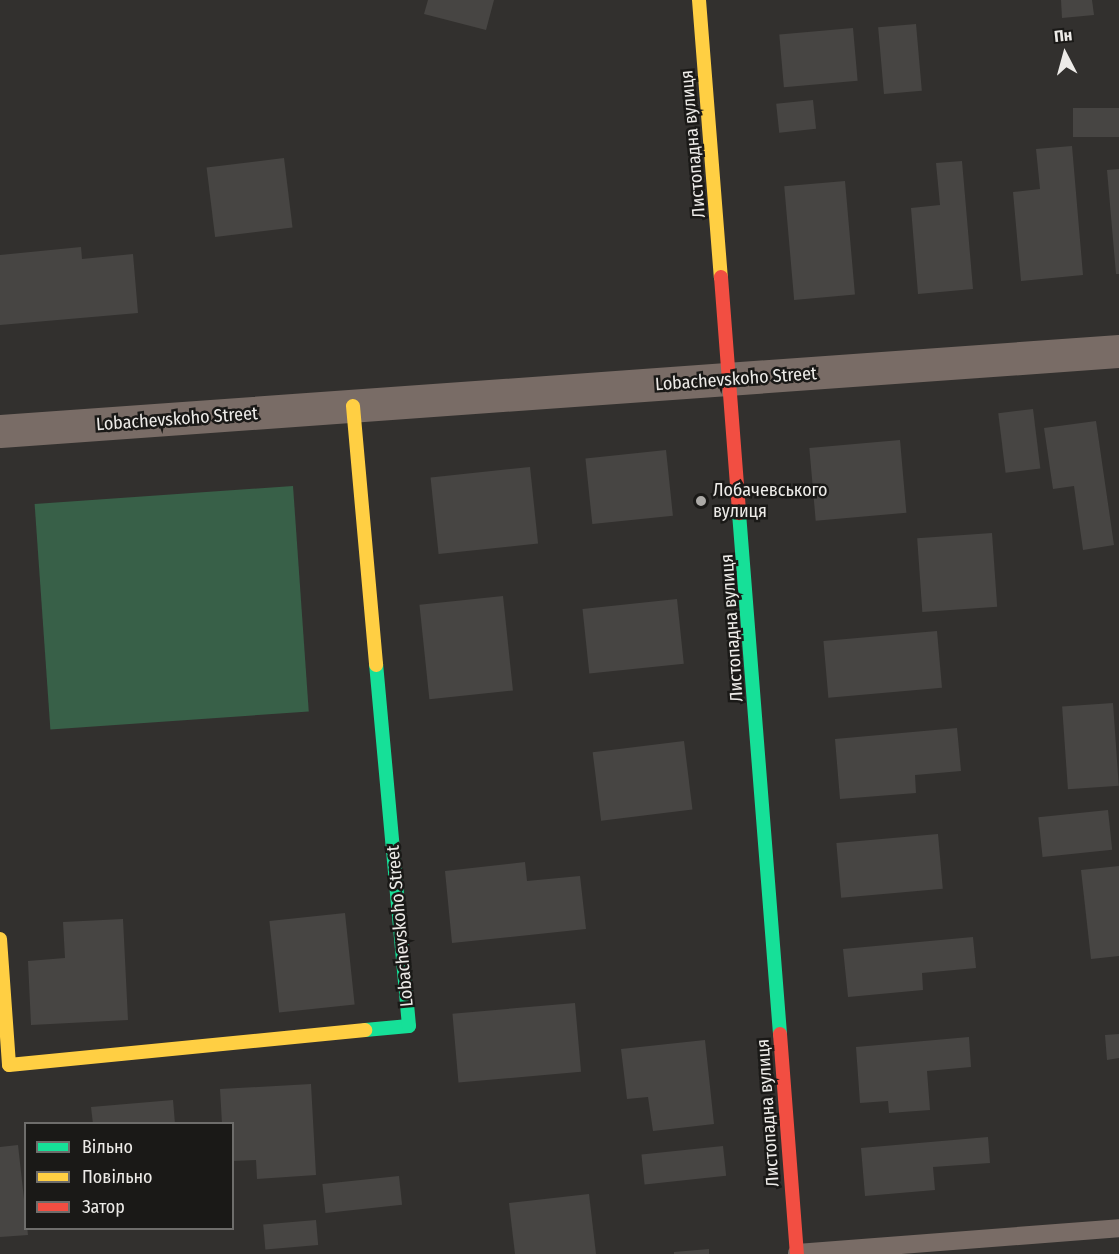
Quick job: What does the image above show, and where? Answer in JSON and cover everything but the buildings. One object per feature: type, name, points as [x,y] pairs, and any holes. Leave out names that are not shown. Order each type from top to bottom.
[{"type":"street","name":"Листопадна вулиця","points":[[699,0],[731,379],[797,1254]]},
{"type":"street","name":"Lobachevskoho Street","points":[[0,431],[1119,351]]},
{"type":"street","name":"Lobachevskoho Street","points":[[0,939],[9,1065],[409,1026],[354,406]]},
{"type":"lane","points":[[797,1254],[1119,1228]]},
{"type":"green space","points":[[293,486],[309,711],[50,730],[35,504]]},
{"type":"traffic: fast","points":[[739,513],[780,1034]]},
{"type":"traffic: fast","points":[[365,1030],[409,1026],[376,665]]},
{"type":"traffic: slow","points":[[699,0],[721,277]]},
{"type":"traffic: slow","points":[[353,406],[376,665]]},
{"type":"traffic: slow","points":[[0,939],[9,1065],[365,1030]]},
{"type":"traffic: jam","points":[[721,277],[739,513]]},
{"type":"traffic: jam","points":[[780,1034],[797,1254]]},
{"type":"place","name":"Лобачевського вулиця","points":[[701,501]]}]
